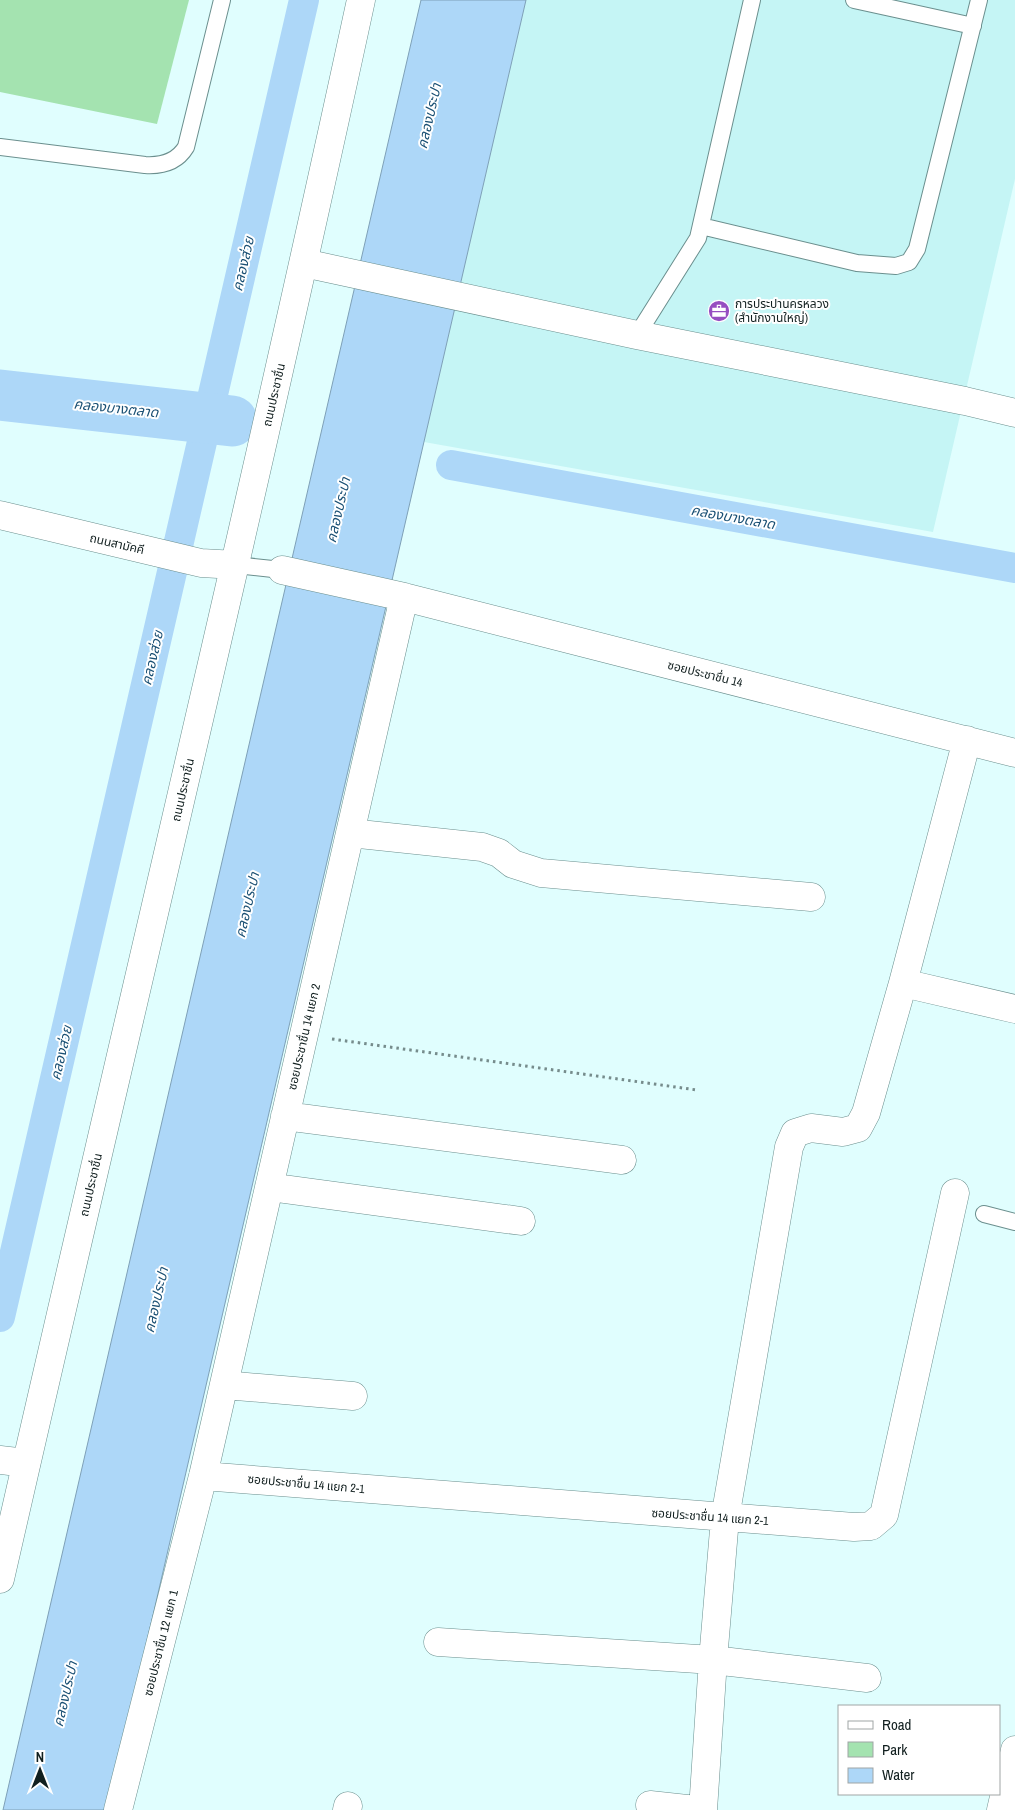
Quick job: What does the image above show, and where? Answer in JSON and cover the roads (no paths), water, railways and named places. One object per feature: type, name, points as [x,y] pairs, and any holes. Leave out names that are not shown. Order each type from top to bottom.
[{"type":"street","name":"ถนนประชาชื่น","points":[[0,1579],[13,1461],[236,565],[361,0]]},
{"type":"street","points":[[304,263],[638,335],[965,401],[1015,413]]},
{"type":"street","name":"ถนนสามัคคี","points":[[0,515],[201,563],[236,565]]},
{"type":"street","name":"ซอยประชาชื่น 14","points":[[282,570],[399,596],[1015,753]]},
{"type":"street","name":"ซอยประชาชื่น 14 แยก 2","points":[[203,1476],[350,833],[399,596]]},
{"type":"street","points":[[702,1810],[725,1518],[789,1147],[795,1133],[811,1128],[843,1132],[858,1128],[866,1114],[904,983],[967,740]]},
{"type":"street","points":[[350,833],[482,847],[499,853],[513,864],[541,873],[811,898]]},
{"type":"street","points":[[904,983],[1015,1009]]},
{"type":"street","points":[[286,1116],[622,1160]]},
{"type":"street","points":[[270,1187],[521,1221]]},
{"type":"street","name":"ซอยประชาชื่น 14 แยก 2-1","points":[[203,1476],[725,1518],[854,1527],[871,1526],[884,1515],[955,1193]]},
{"type":"street","points":[[224,1385],[353,1396]]},
{"type":"street","name":"ซอยประชาชื่น 12 แยก 1","points":[[118,1810],[203,1476]]},
{"type":"street","points":[[438,1642],[713,1660],[867,1678]]},
{"type":"street","points":[[1001,1810],[1015,1750]]},
{"type":"street","points":[[650,1805],[696,1810]]},
{"type":"lane","points":[[0,146],[145,165],[163,165],[173,160],[186,147],[222,0]]},
{"type":"lane","points":[[638,335],[698,238],[752,0]]},
{"type":"lane","points":[[854,0],[973,26]]},
{"type":"lane","points":[[701,226],[857,262],[896,266],[909,262],[917,249],[979,0]]},
{"type":"lane","points":[[236,565],[282,570]]},
{"type":"lane","points":[[984,1214],[1015,1222]]},
{"type":"water","name":"คลองประปา","points":[[421,0],[526,0],[108,1810],[3,1810]]},
{"type":"waterway","name":"คลองส่วย","points":[[0,1317],[304,0]]},
{"type":"waterway","name":"คลองบางตลาด","points":[[0,395],[232,421]]},
{"type":"waterway","name":"คลองบางตลาด","points":[[451,465],[1015,568]]},
{"type":"place","name":"การประปานครหลวง (สำนักงานใหญ่)","points":[[719,311]]}]
